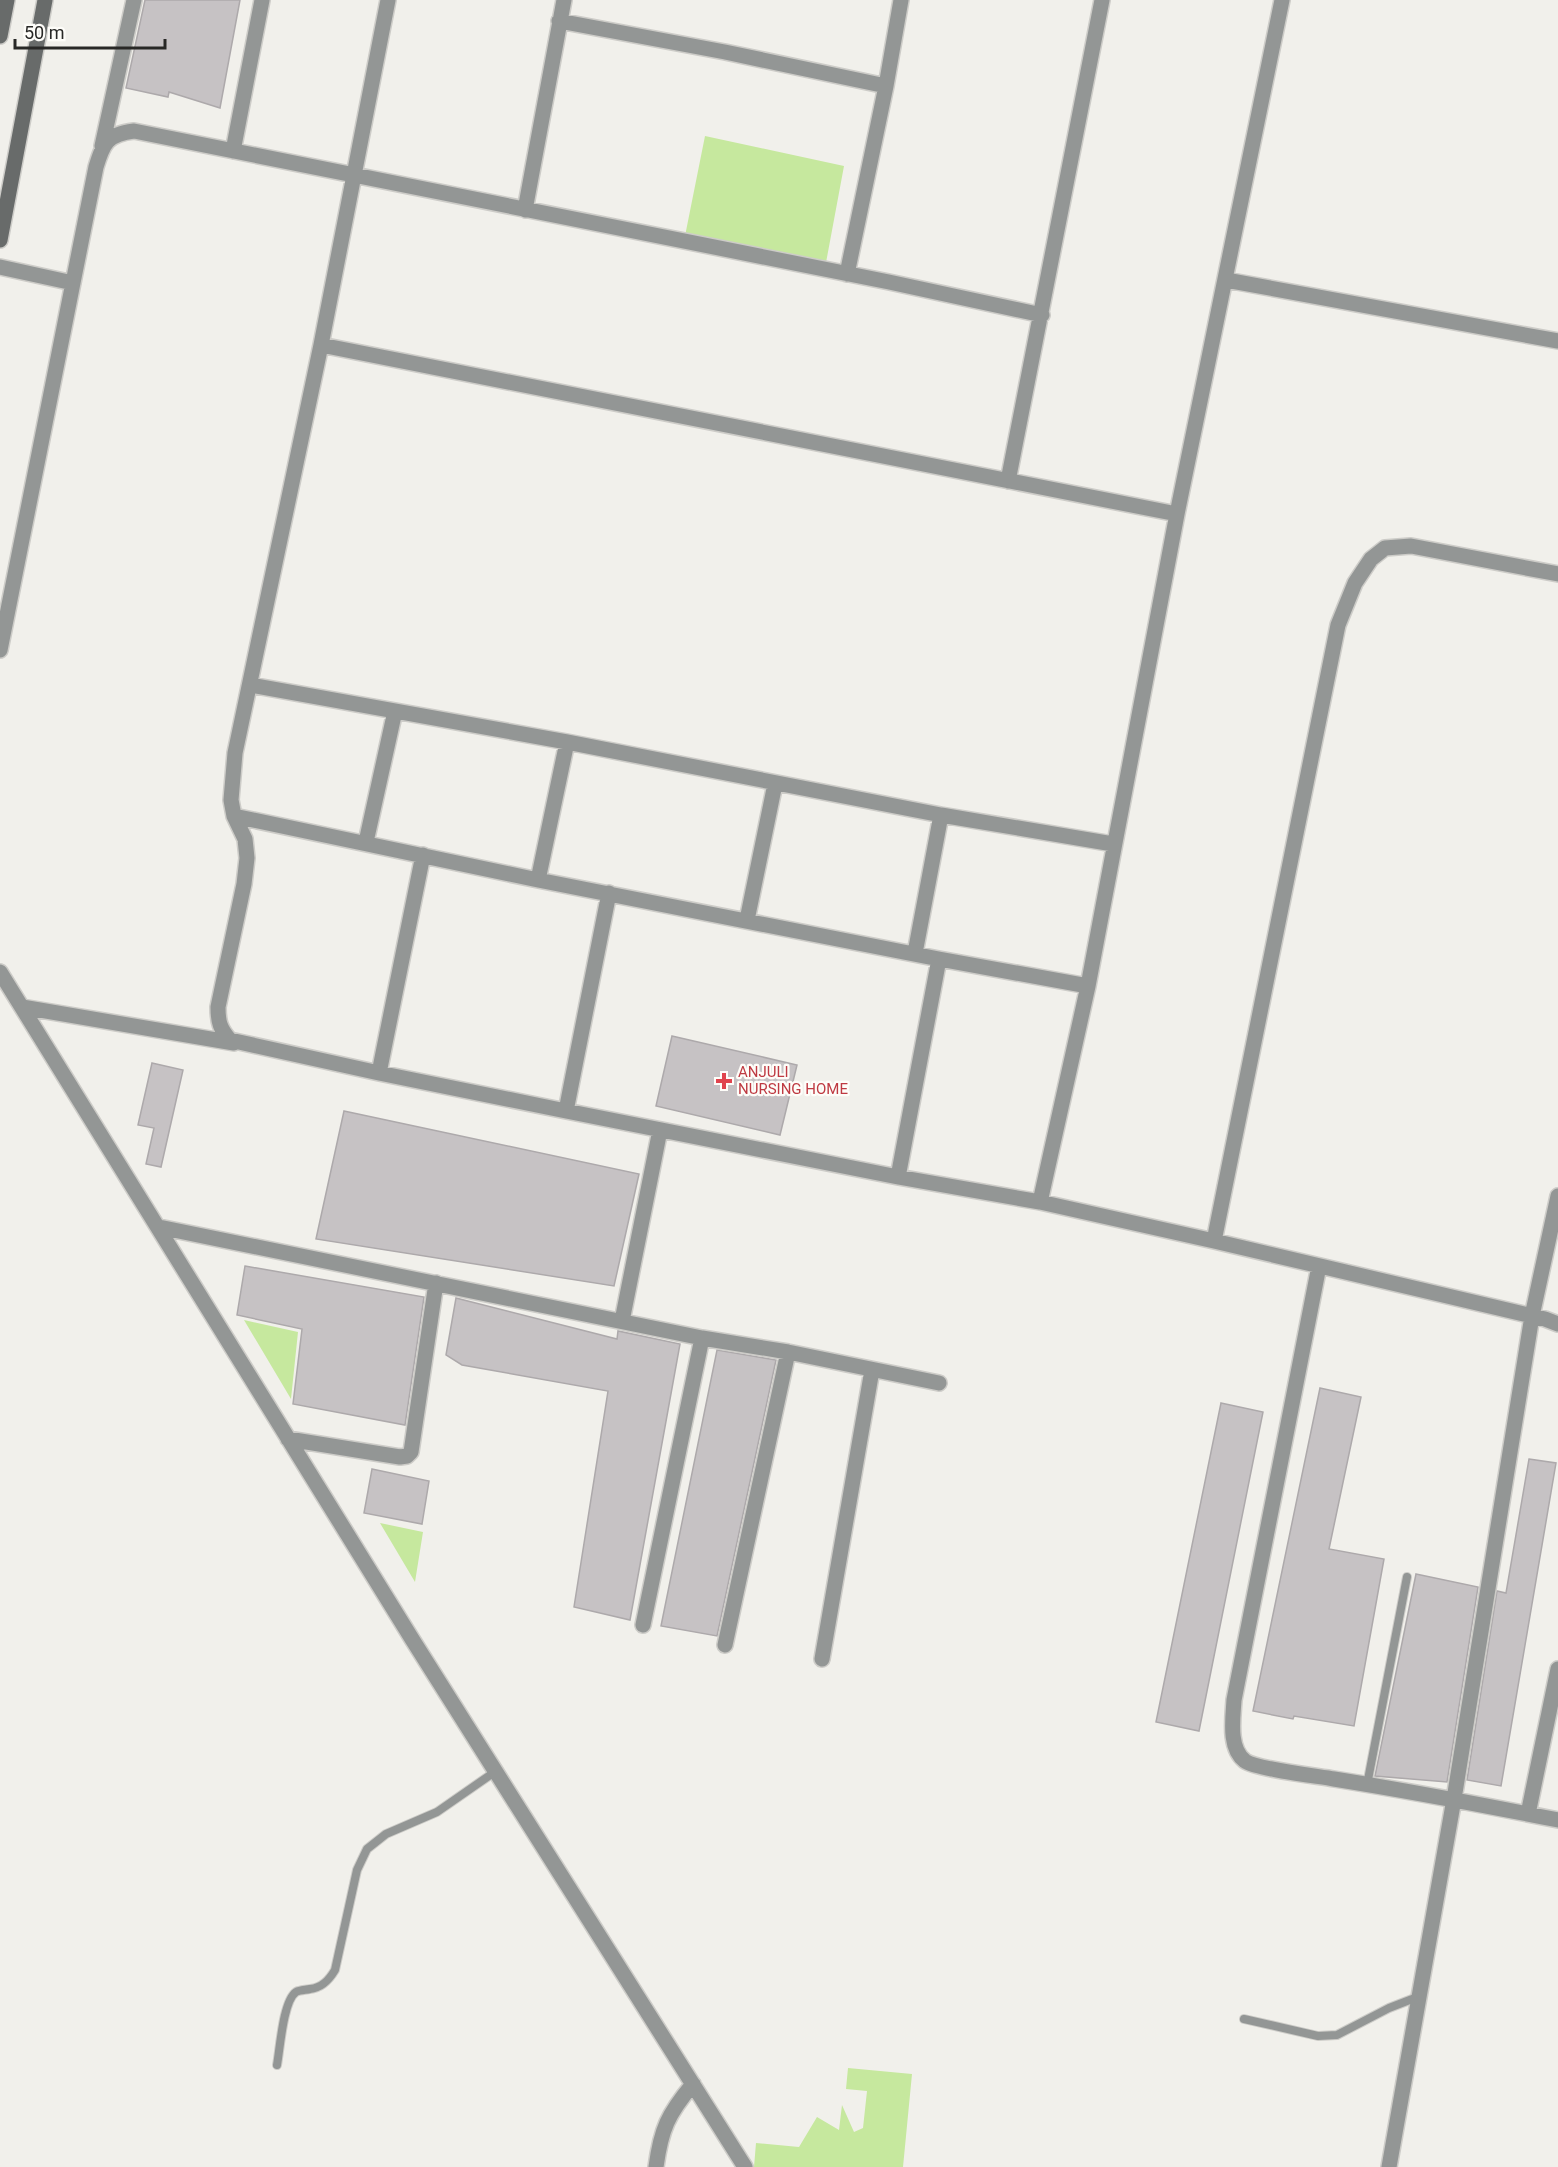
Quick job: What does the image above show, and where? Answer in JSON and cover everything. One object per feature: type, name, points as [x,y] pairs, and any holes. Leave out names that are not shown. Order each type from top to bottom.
[{"type":"street","points":[[0,36],[7,0]]},
{"type":"street","points":[[0,240],[45,0]]},
{"type":"street","points":[[0,650],[96,167],[134,0]]},
{"type":"street","points":[[233,151],[262,0]]},
{"type":"street","points":[[388,0],[321,345],[232,776],[231,800],[234,816],[245,839],[247,858],[244,884],[219,1007],[218,1023],[223,1033],[230,1040],[379,1073],[898,1177],[1040,1202],[1214,1241],[1558,1324]]},
{"type":"street","points":[[525,210],[564,0]]},
{"type":"street","points":[[847,274],[886,86],[901,0]]},
{"type":"street","points":[[1008,481],[1102,0]]},
{"type":"street","points":[[1040,1202],[1088,986],[1177,514],[1282,0]]},
{"type":"street","points":[[559,21],[725,52],[886,86]]},
{"type":"street","points":[[102,146],[111,137],[121,132],[134,131],[1042,315]]},
{"type":"street","points":[[0,267],[73,283]]},
{"type":"street","points":[[1226,280],[1558,341]]},
{"type":"street","points":[[321,345],[1177,514]]},
{"type":"street","points":[[1214,1241],[1338,625],[1355,583],[1371,559],[1385,548],[1411,546],[1558,574]]},
{"type":"street","points":[[251,685],[567,742],[941,815],[1113,844]]},
{"type":"street","points":[[366,842],[395,711]]},
{"type":"street","points":[[538,880],[567,742]]},
{"type":"street","points":[[747,920],[775,784]]},
{"type":"street","points":[[915,953],[941,815]]},
{"type":"street","points":[[234,816],[538,880],[1088,986]]},
{"type":"street","points":[[379,1073],[423,855]]},
{"type":"street","points":[[566,1111],[609,894]]},
{"type":"street","points":[[898,1177],[939,959]]},
{"type":"street","points":[[0,972],[288,1439],[745,2167]]},
{"type":"street","points":[[22,1007],[278,1051]]},
{"type":"street","points":[[622,1321],[660,1130]]},
{"type":"street","points":[[1389,2167],[1454,1799],[1532,1316],[1558,1196]]},
{"type":"street","points":[[159,1227],[702,1338],[788,1352],[939,1383]]},
{"type":"street","points":[[1319,1266],[1234,1700],[1232,1726],[1235,1749],[1245,1761],[1278,1770],[1454,1799],[1558,1820]]},
{"type":"street","points":[[288,1439],[400,1457],[407,1456],[411,1452],[436,1283]]},
{"type":"street","points":[[644,1625],[702,1338]]},
{"type":"street","points":[[725,1645],[788,1352]]},
{"type":"street","points":[[822,1659],[872,1370]]},
{"type":"street","points":[[1528,1814],[1558,1669]]},
{"type":"street","points":[[656,2167],[659,2144],[666,2122],[693,2084]]},
{"type":"lane","points":[[1367,1785],[1407,1577]]},
{"type":"lane","points":[[277,2065],[286,2008],[291,1998],[296,1992],[323,1985],[335,1970],[357,1870],[367,1849],[386,1834],[437,1812],[496,1771]]},
{"type":"lane","points":[[1244,2019],[1318,2036],[1337,2035],[1389,2008],[1420,1996]]},
{"type":"green space","points":[[705,136],[844,166],[825,268],[684,241]]},
{"type":"green space","points":[[244,1320],[298,1332],[291,1399]]},
{"type":"green space","points":[[380,1523],[423,1532],[415,1582]]},
{"type":"green space","points":[[848,2068],[912,2074],[903,2167],[754,2167],[756,2143],[799,2147],[817,2117],[839,2130],[842,2105],[854,2132],[863,2128],[867,2091],[846,2089]]},
{"type":"building","points":[[145,0],[240,0],[220,108],[169,92],[168,97],[126,88]]},
{"type":"building","points":[[672,1036],[797,1065],[780,1135],[656,1106]]},
{"type":"building","points":[[152,1063],[183,1070],[161,1167],[146,1164],[154,1128],[138,1125]]},
{"type":"building","points":[[344,1111],[639,1174],[614,1286],[316,1239]]},
{"type":"building","points":[[245,1266],[424,1297],[405,1425],[293,1404],[302,1329],[237,1315]]},
{"type":"building","points":[[456,1298],[617,1339],[618,1331],[680,1344],[630,1620],[574,1607],[608,1391],[462,1365],[446,1355]]},
{"type":"building","points":[[717,1350],[776,1360],[717,1636],[661,1626]]},
{"type":"building","points":[[1320,1388],[1361,1397],[1329,1549],[1384,1559],[1354,1726],[1294,1716],[1293,1719],[1253,1711]]},
{"type":"building","points":[[1221,1403],[1263,1412],[1199,1731],[1156,1722]]},
{"type":"building","points":[[1529,1459],[1556,1463],[1501,1786],[1467,1780],[1497,1591],[1506,1593]]},
{"type":"building","points":[[372,1469],[429,1481],[422,1524],[364,1513]]},
{"type":"building","points":[[1416,1574],[1478,1587],[1447,1782],[1375,1776]]},
{"type":"place","name":"ANJULI NURSING HOME","points":[[724,1081]]}]
